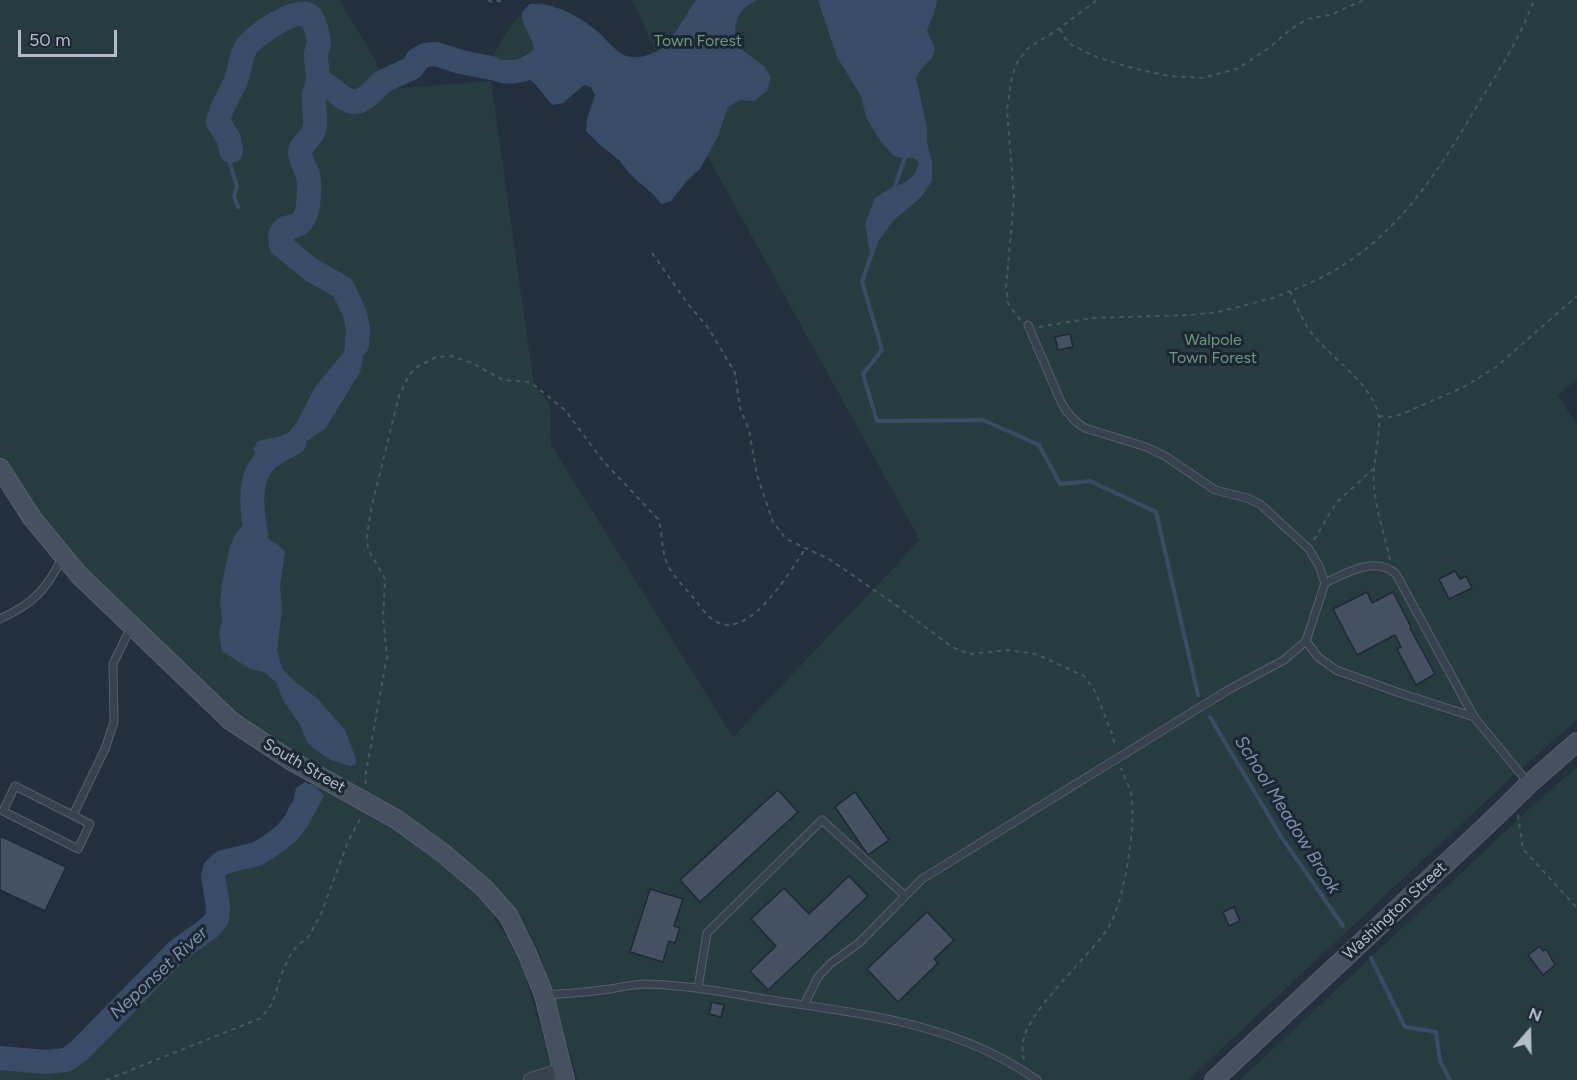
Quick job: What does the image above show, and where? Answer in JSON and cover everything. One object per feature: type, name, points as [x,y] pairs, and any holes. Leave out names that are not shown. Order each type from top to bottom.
[{"type":"street","name":"South Street","points":[[0,468],[32,518],[63,556],[231,721],[250,736],[290,760],[396,819],[443,853],[500,905],[508,915],[523,944],[544,995],[564,1075]]},
{"type":"street","name":"Washington Street","points":[[1214,1080],[1529,784],[1577,742]]},
{"type":"street","points":[[531,1080],[564,1075]]},
{"type":"lane","points":[[804,1005],[818,977],[830,964],[859,943],[922,879],[1228,690],[1284,660],[1306,641],[1325,583],[1319,566],[1309,549],[1260,504],[1247,498],[1215,490],[1160,453],[1085,428],[1076,422],[1061,402],[1028,326]]},
{"type":"lane","points":[[0,619],[25,607],[52,579],[63,556]]},
{"type":"lane","points":[[1325,583],[1373,565],[1384,566],[1393,571],[1401,581],[1474,717],[1529,784]]},
{"type":"lane","points":[[73,815],[105,749],[114,722],[113,664],[132,626]]},
{"type":"lane","points":[[1306,641],[1318,657],[1336,670],[1474,717]]},
{"type":"lane","points":[[15,786],[73,815],[90,824],[78,849],[3,811],[15,786]]},
{"type":"lane","points":[[698,988],[707,933],[822,820],[905,896]]},
{"type":"lane","points":[[544,995],[572,994],[643,984],[698,988],[884,1017],[961,1039],[1037,1080]]},
{"type":"path","points":[[488,0],[492,2],[506,0]]},
{"type":"path","points":[[1097,0],[1022,54],[1012,76],[1007,124],[1014,198],[1006,287],[1011,309],[1028,326],[1040,327],[1093,318],[1218,312],[1277,297],[1332,274],[1386,232],[1434,176],[1513,47],[1534,0]]},
{"type":"path","points":[[1060,28],[1068,43],[1096,57],[1169,76],[1202,78],[1237,69],[1306,20],[1330,15],[1364,0]]},
{"type":"path","points":[[652,253],[688,304],[709,329],[735,373],[740,408],[749,430],[757,475],[773,522],[786,539],[829,559],[952,647],[969,654],[1008,650],[1036,654],[1084,676],[1095,691],[1113,736],[1117,759],[1131,793],[1133,813],[1131,840],[1115,914],[1098,943],[1056,990],[1029,1027],[1023,1040],[1025,1072]]},
{"type":"path","points":[[1290,291],[1313,335],[1367,390],[1379,416],[1373,469],[1374,490],[1393,571]]},
{"type":"path","points":[[1379,416],[1392,417],[1402,414],[1464,387],[1496,367],[1577,296]]},
{"type":"path","points":[[106,1080],[261,1018],[272,1004],[290,957],[297,946],[309,936],[321,914],[351,834],[370,803],[365,778],[387,656],[383,618],[385,579],[368,549],[367,536],[371,509],[399,396],[409,375],[417,366],[436,357],[451,356],[472,363],[503,380],[528,382],[565,410],[603,461],[658,519],[662,530],[663,555],[668,567],[704,611],[717,622],[730,626],[751,617],[777,590],[806,548]]},
{"type":"path","points":[[1309,549],[1336,503],[1373,469]]},
{"type":"path","points":[[1513,799],[1518,814],[1523,849],[1577,908]]},
{"type":"green space","name":"Walpole Town Forest","points":[[0,0],[339,0],[376,61],[382,82],[375,90],[491,81],[534,385],[550,404],[551,445],[733,737],[920,540],[708,157],[671,201],[661,204],[619,160],[586,131],[587,119],[595,95],[591,87],[584,85],[563,103],[553,105],[530,80],[644,56],[656,51],[632,0],[1577,0],[1577,379],[1558,396],[1577,425],[1577,720],[1518,771],[1188,1080],[578,1080],[539,951],[525,925],[502,894],[494,919],[509,940],[524,972],[556,1080],[0,1080],[0,1058],[46,1062],[66,1060],[79,1051],[178,950],[209,928],[217,919],[218,907],[213,876],[215,869],[223,862],[257,854],[286,834],[316,775],[290,760],[110,605],[0,468]]},
{"type":"green space","points":[[530,4],[556,6],[533,38],[534,49],[514,59],[492,59],[504,37]]},
{"type":"green space","points":[[1577,767],[1577,1080],[1240,1080],[1539,800]]},
{"type":"water","points":[[696,0],[757,0],[744,8],[737,19],[735,31],[737,46],[765,67],[771,78],[767,91],[754,101],[740,100],[728,107],[717,138],[700,169],[687,180],[671,201],[661,204],[619,160],[586,131],[587,119],[595,95],[591,87],[584,85],[563,103],[553,105],[530,80],[510,84],[494,81],[461,62],[512,60],[534,49],[522,17],[522,12],[530,4],[557,8],[574,15],[590,25],[616,50],[633,57],[646,56],[665,46]]},
{"type":"water","points":[[818,0],[937,0],[927,32],[935,48],[932,58],[916,78],[927,127],[932,181],[921,197],[893,221],[870,253],[865,224],[875,198],[906,182],[915,174],[919,162],[912,157],[905,159],[894,156],[879,139],[866,117],[861,96],[837,57]]},
{"type":"water","points":[[355,314],[364,322],[368,334],[360,372],[326,428],[289,453],[267,459],[257,456],[253,449],[258,441],[287,435],[297,422],[315,387],[344,352]]},
{"type":"water","points":[[244,524],[261,525],[266,538],[285,552],[280,587],[282,609],[277,650],[282,668],[293,680],[318,699],[345,730],[356,759],[355,765],[350,766],[331,760],[317,751],[307,742],[300,725],[283,700],[276,682],[264,672],[250,669],[222,651],[219,634],[222,620],[220,602],[230,546],[236,533]]},
{"type":"water","points":[[305,782],[315,786],[324,796],[297,840],[287,841],[277,833],[291,812],[296,788]]},
{"type":"building","points":[[1070,334],[1073,347],[1058,350],[1055,337]]},
{"type":"building","points":[[1455,571],[1460,579],[1466,576],[1472,588],[1449,599],[1439,579]]},
{"type":"building","points":[[1367,592],[1372,603],[1393,592],[1435,674],[1416,685],[1397,649],[1401,647],[1395,635],[1357,655],[1333,609]]},
{"type":"building","points":[[778,790],[798,812],[700,902],[680,880]]},
{"type":"building","points":[[855,792],[889,840],[868,855],[835,807]]},
{"type":"building","points":[[0,836],[66,867],[45,911],[0,890]]},
{"type":"building","points":[[849,876],[868,896],[768,990],[750,971],[776,946],[751,919],[784,888],[809,914]]},
{"type":"building","points":[[650,889],[683,899],[674,926],[680,928],[675,943],[669,941],[663,962],[630,952]]},
{"type":"building","points":[[1234,907],[1240,921],[1229,926],[1223,912]]},
{"type":"building","points":[[927,912],[954,940],[934,959],[938,963],[898,1002],[867,969]]},
{"type":"building","points":[[1540,946],[1543,951],[1546,949],[1555,965],[1543,975],[1528,955]]},
{"type":"building","points":[[712,1002],[724,1005],[721,1017],[709,1014]]},
{"type":"waterway","points":[[231,151],[229,139],[218,122],[219,116],[236,80],[245,49],[256,37],[276,23],[297,14],[311,17],[319,41],[316,52],[318,84]]},
{"type":"waterway","name":"Neponset River","points":[[357,345],[358,330],[355,314],[343,288],[310,269],[281,245],[280,235],[285,228],[301,223],[307,212],[309,180],[300,153],[314,130],[315,90],[318,84],[324,83],[345,99],[353,102],[360,101],[382,82],[412,68],[418,59],[426,55],[436,54],[491,68]]},
{"type":"waterway","points":[[231,151],[230,164],[237,186],[234,196],[238,207]]},
{"type":"waterway","name":"School Meadow Brook","points":[[894,189],[906,154]]},
{"type":"waterway","name":"School Meadow Brook","points":[[876,242],[862,281],[882,350],[863,374],[877,421],[983,420],[1039,445],[1060,484],[1090,481],[1156,512],[1198,695]]},
{"type":"waterway","name":"Neponset River","points":[[259,556],[252,506],[254,481],[266,460],[294,443]]},
{"type":"waterway","name":"School Meadow Brook","points":[[1210,717],[1282,838],[1343,926]]},
{"type":"waterway","name":"Neponset River","points":[[0,1058],[46,1062],[66,1060],[79,1051],[178,950],[209,928],[217,919],[218,907],[213,876],[215,869],[223,862],[257,854],[270,846],[286,834],[300,812]]},
{"type":"waterway","name":"School Meadow Brook","points":[[1371,958],[1405,1027],[1436,1032],[1440,1061],[1450,1080]]},
{"type":"park label","name":"Town Forest","points":[[698,41]]}]
